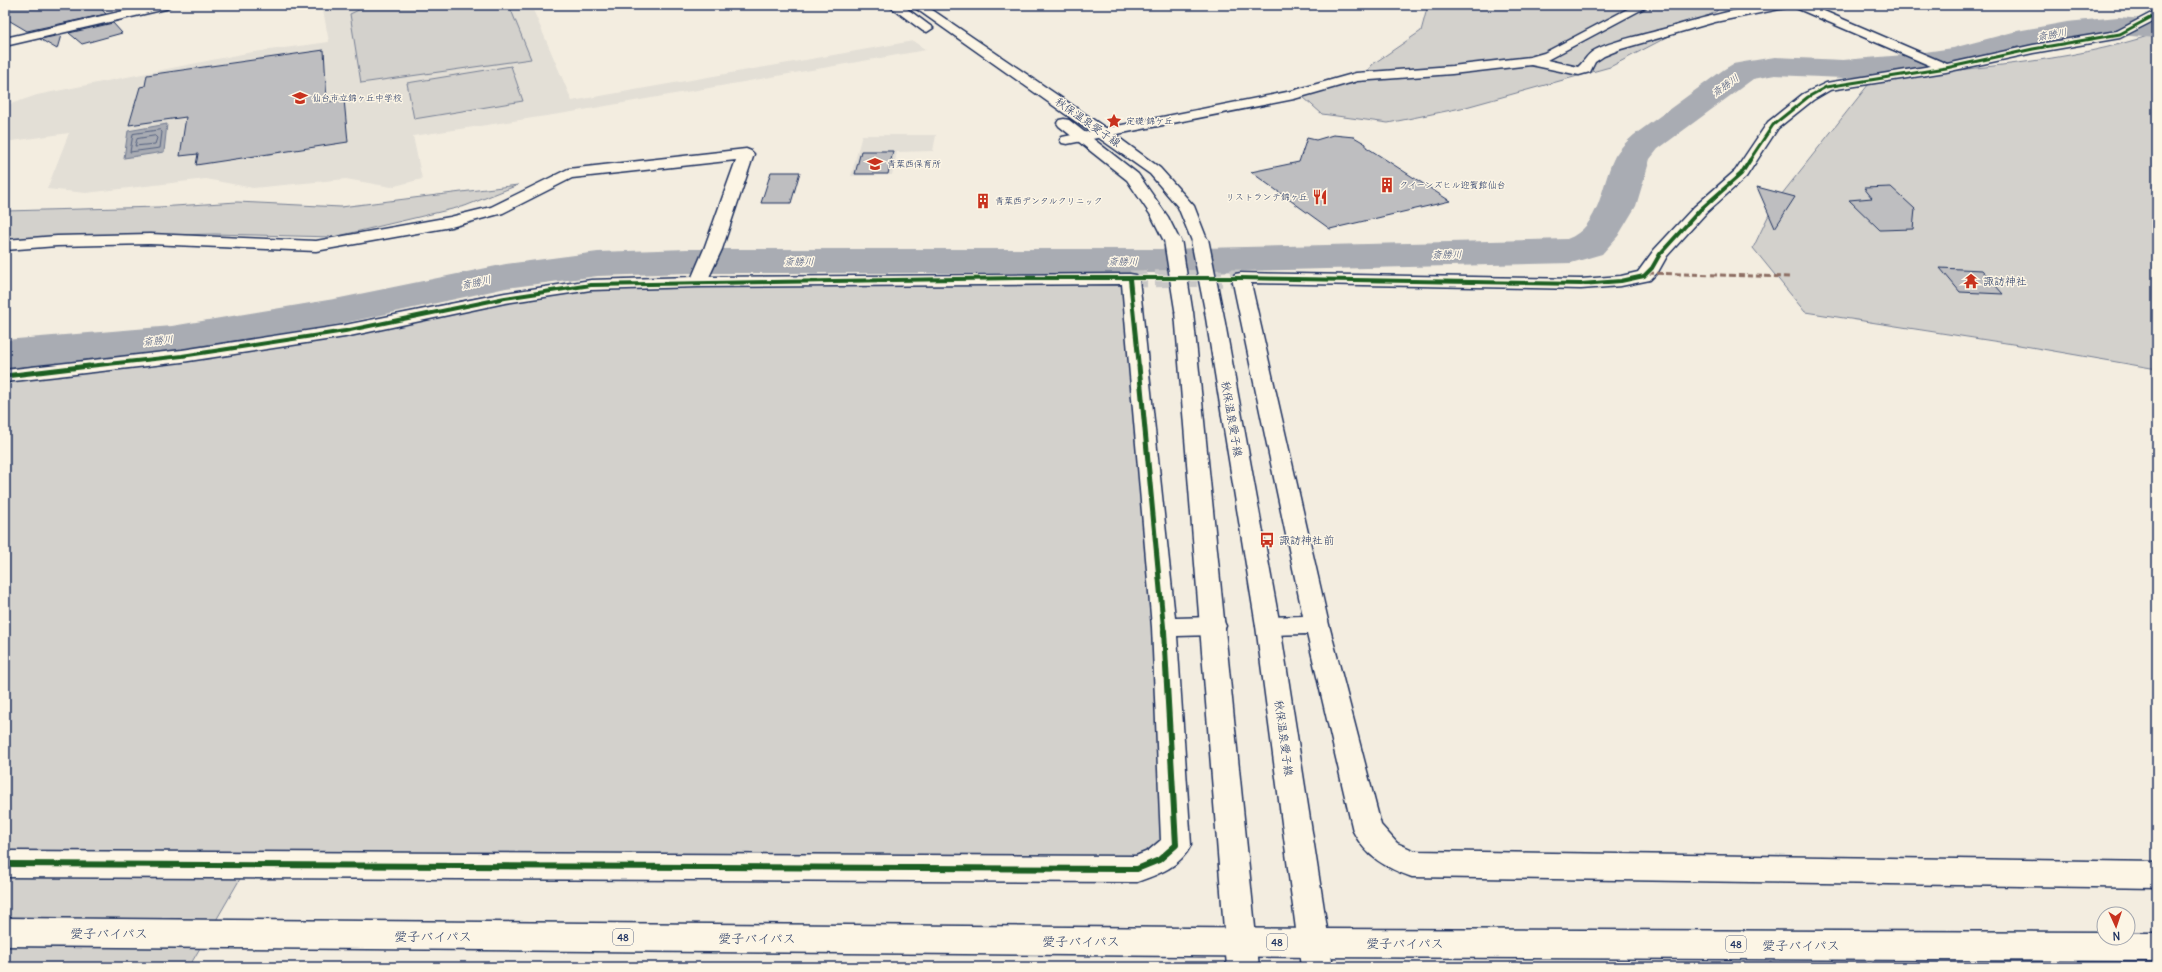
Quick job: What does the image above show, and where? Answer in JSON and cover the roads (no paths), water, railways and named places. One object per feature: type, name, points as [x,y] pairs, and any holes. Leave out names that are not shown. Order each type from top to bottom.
[{"type":"main road","points":[[5,42],[166,5]]},
{"type":"main road","points":[[894,5],[988,71]]},
{"type":"main road","name":"秋保温泉愛子線","points":[[917,5],[1102,132],[1155,171],[1186,206],[1200,242],[1214,312],[1268,626],[1316,955]]},
{"type":"main road","points":[[1067,140],[1294,95],[1356,77],[1452,70],[1531,61],[1549,56],[1644,5]]},
{"type":"main road","points":[[1531,61],[1579,71],[1585,68],[1590,60],[1599,53],[1616,46],[1713,20],[1781,5]]},
{"type":"main road","points":[[1800,5],[1942,66]]},
{"type":"main road","points":[[2157,14],[2123,32],[1826,87],[1808,97],[1773,124],[1741,174],[1700,210],[1660,254],[1652,268],[1644,276],[1621,281],[1581,284],[1241,278],[1317,625],[1368,831],[1387,852],[1412,864],[2157,875]]},
{"type":"main road","name":"秋保温泉愛子線","points":[[1051,115],[1083,136],[1133,177],[1160,217],[1173,243],[1184,312],[1214,626],[1242,955]]},
{"type":"main road","points":[[5,245],[57,241],[150,239],[316,246],[369,238],[497,210],[568,174],[746,154],[713,249],[699,279]]},
{"type":"main road","points":[[5,376],[182,356],[345,331],[505,298],[591,285],[699,279],[1130,279],[1164,627],[1176,845],[1159,860],[1137,869],[5,864]]},
{"type":"main road","points":[[1268,626],[1317,625]]},
{"type":"main road","points":[[1164,627],[1214,626]]},
{"type":"main road","name":"愛子バイパス","points":[[5,932],[1242,955],[2157,947]]},
{"type":"water","points":[[167,124],[164,152],[124,158],[128,131]]},
{"type":"waterway","name":"斎勝川","points":[[5,354],[172,339],[340,311],[506,276],[598,264],[688,261],[1161,261],[1571,251],[1588,245],[1604,228],[1617,206],[1633,156],[1646,142],[1744,71],[1775,66],[1843,69],[1904,64],[1955,57],[2017,40],[2067,31],[2118,26],[2157,29]]},
{"type":"tunnel","points":[[1130,279],[1241,278]]},
{"type":"place","name":"仙台市立錦ヶ丘中学校","points":[[300,98]]},
{"type":"place","name":"定礎 錦ケ丘","points":[[1114,121]]},
{"type":"place","name":"青葉西保育所","points":[[875,164]]},
{"type":"place","name":"クイーンズヒル迎賓館仙台","points":[[1387,185]]},
{"type":"place","name":"リストランテ錦ヶ丘","points":[[1320,197]]},
{"type":"place","name":"青葉西デンタルクリニック","points":[[983,201]]},
{"type":"place","name":"諏訪神社","points":[[1971,281]]},
{"type":"place","name":"諏訪神社前","points":[[1267,540]]}]
